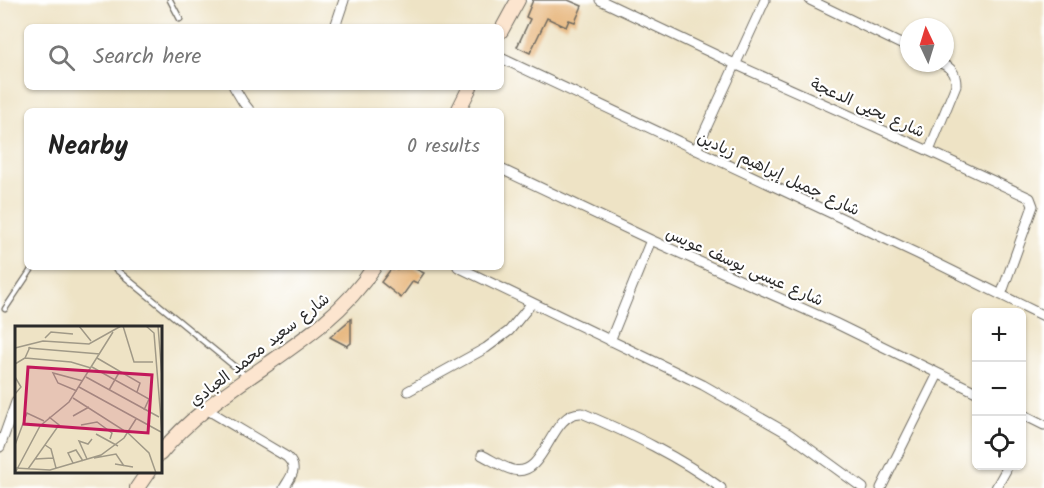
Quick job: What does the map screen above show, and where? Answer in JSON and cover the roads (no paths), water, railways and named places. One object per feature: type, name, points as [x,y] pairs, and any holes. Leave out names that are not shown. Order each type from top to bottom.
[{"type":"street","points":[[336,24],[344,0]]},
{"type":"street","points":[[504,26],[518,0]]},
{"type":"street","name":"شارع يحيى الدعجة","points":[[600,0],[737,65],[929,150],[1021,194],[1032,202],[1034,206],[1027,229],[1001,295]]},
{"type":"street","points":[[696,150],[765,0]]},
{"type":"street","points":[[810,0],[900,44]]},
{"type":"street","name":"شارع جميل إبراهيم زيادين","points":[[504,59],[1044,316]]},
{"type":"street","points":[[929,150],[956,85],[953,72]]},
{"type":"street","points":[[236,90],[248,108]]},
{"type":"street","points":[[459,108],[467,90]]},
{"type":"street","name":"شارع عيسى يوسف عويس","points":[[504,170],[835,323],[972,390]]},
{"type":"street","points":[[610,341],[651,240]]},
{"type":"street","name":"شارع سعيد محمد العبادي","points":[[162,448],[206,409],[314,329],[348,300],[372,270]]},
{"type":"street","points":[[464,270],[703,385],[789,434],[863,488]]},
{"type":"street","points":[[408,391],[486,348],[509,331],[532,303]]},
{"type":"street","points":[[882,488],[938,374]]},
{"type":"street","points":[[0,447],[15,405]]},
{"type":"street","points":[[206,409],[292,462],[293,471],[284,488]]},
{"type":"street","points":[[482,455],[510,469],[525,469],[536,461],[565,419],[574,413],[582,413],[656,446],[721,488]]},
{"type":"street","points":[[1026,416],[1044,425]]},
{"type":"street","points":[[996,488],[1006,470]]},
{"type":"street","points":[[137,488],[147,473]]},
{"type":"lane","points":[[170,0],[180,19]]},
{"type":"lane","points":[[5,309],[31,270]]},
{"type":"lane","points":[[117,270],[248,378]]}]
